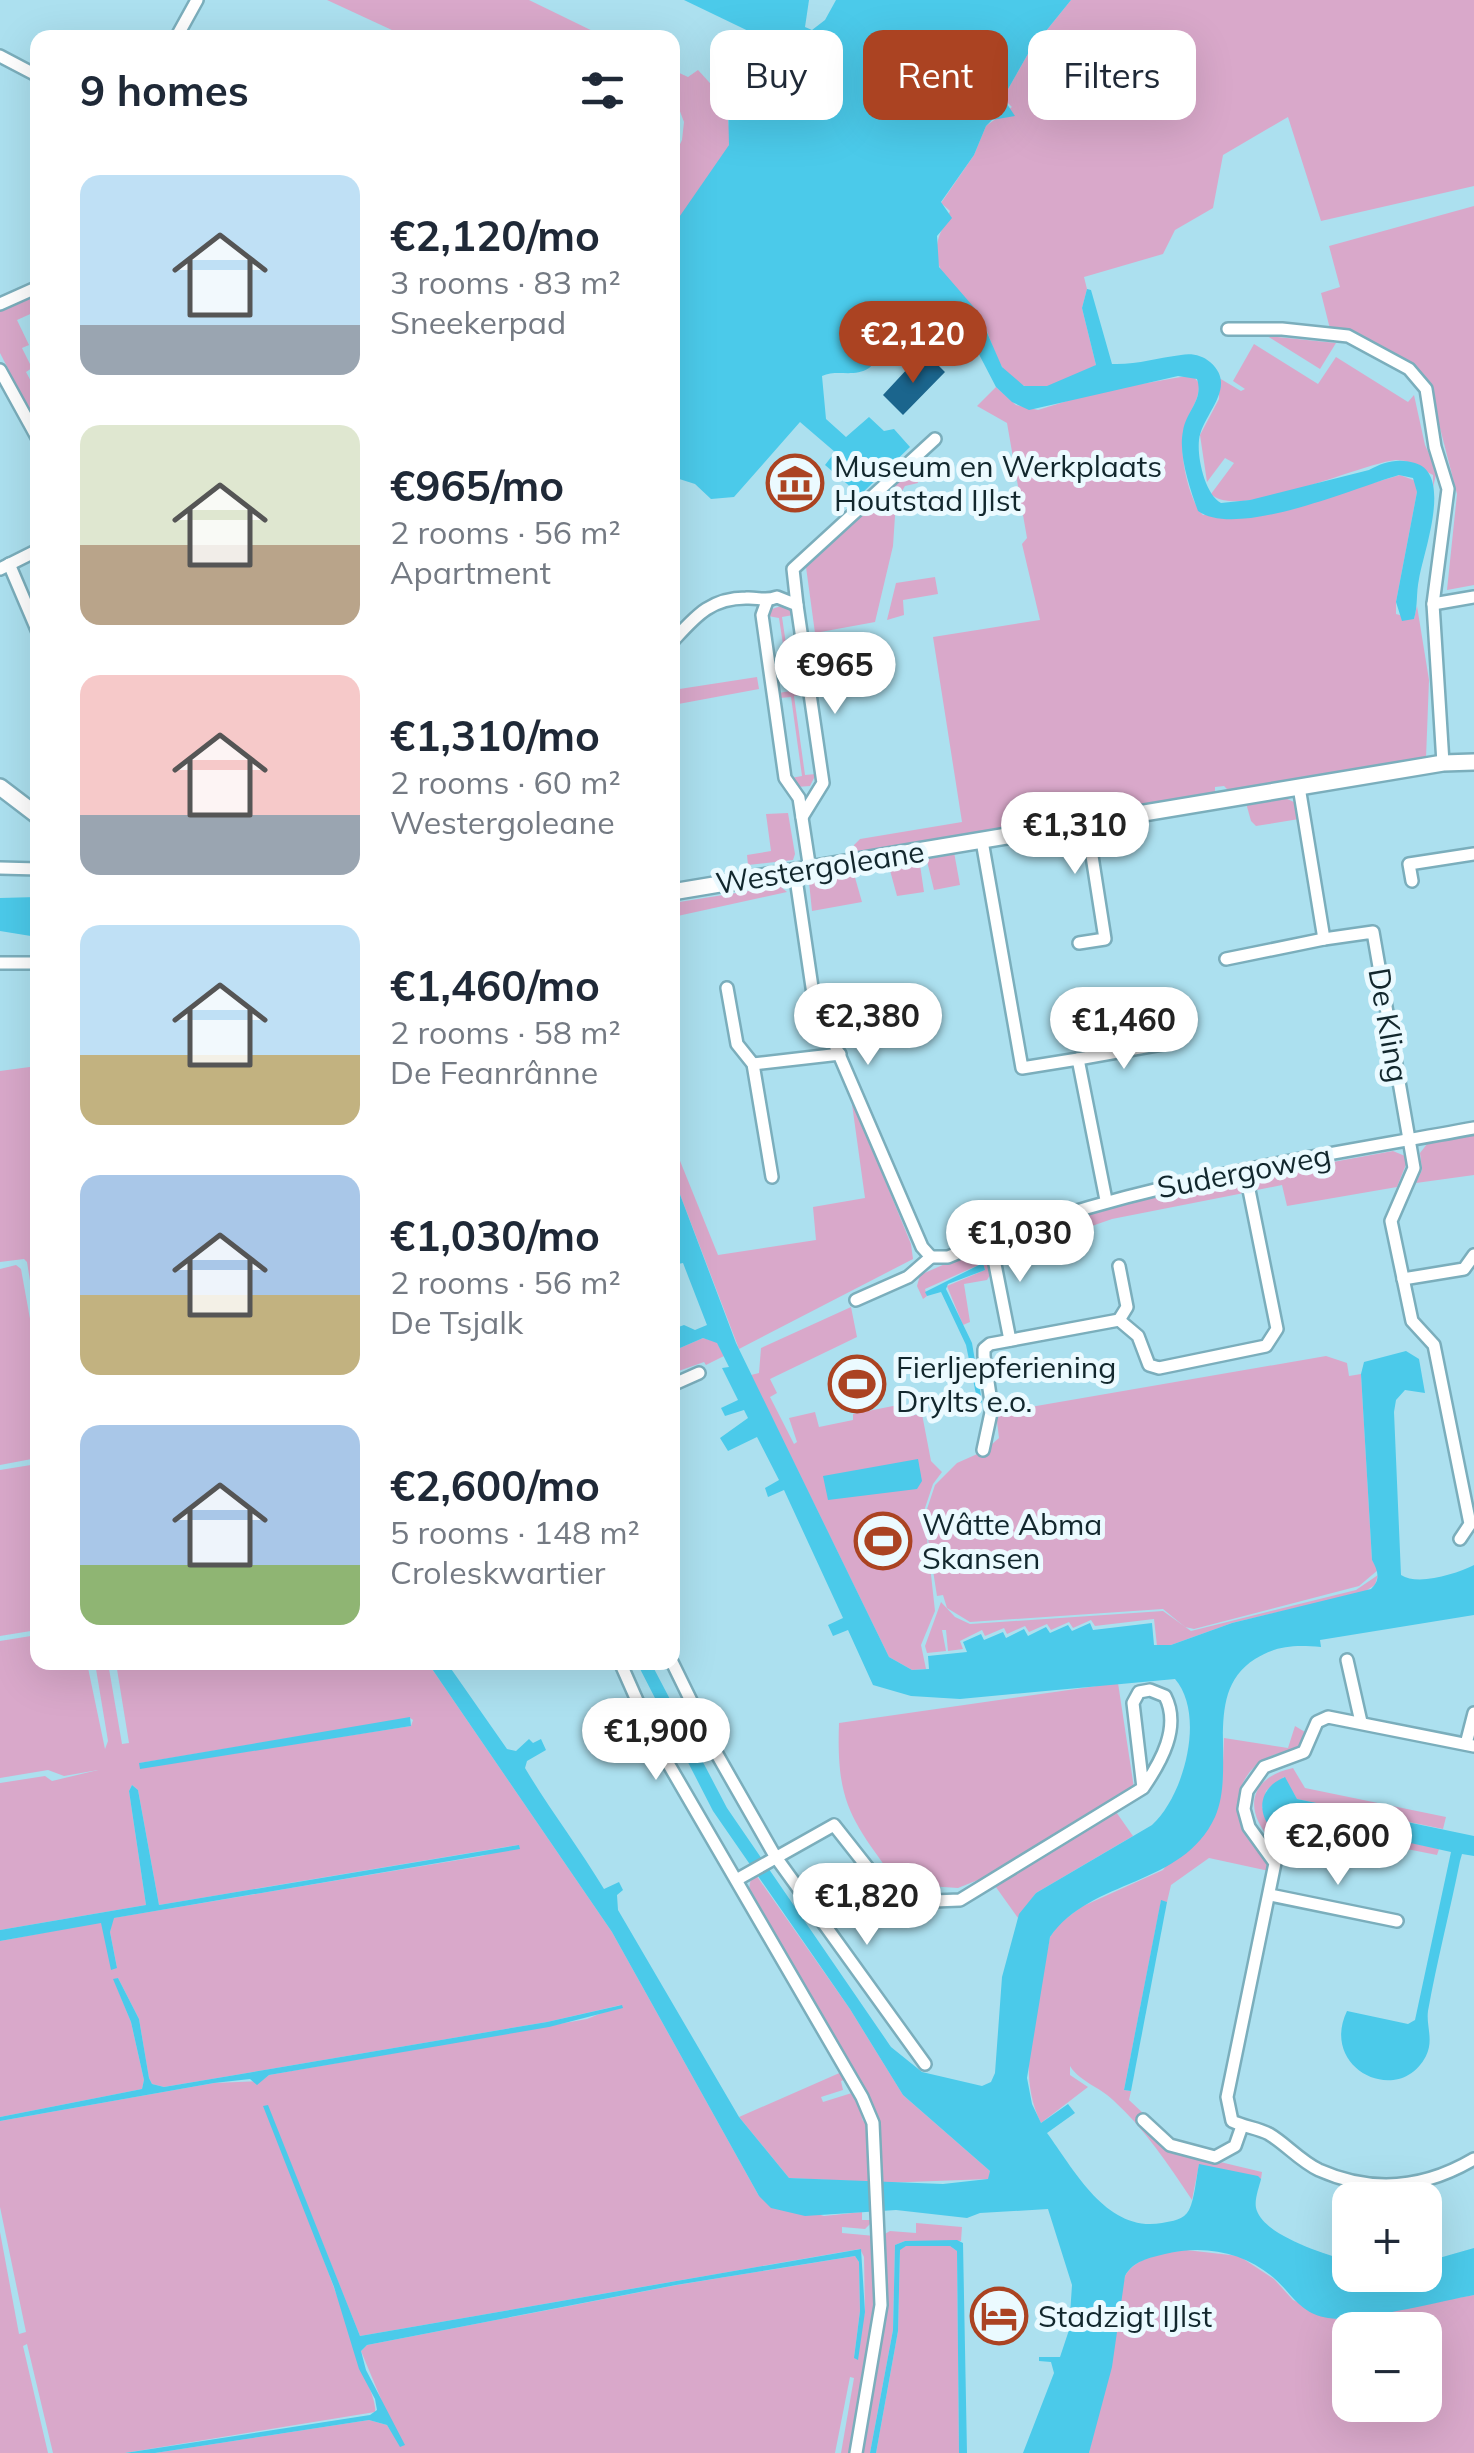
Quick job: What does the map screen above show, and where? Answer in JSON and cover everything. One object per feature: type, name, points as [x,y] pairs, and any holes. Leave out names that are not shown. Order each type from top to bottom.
[{"type":"street","points":[[180,30],[196,0]]},
{"type":"street","points":[[0,56],[30,72]]},
{"type":"street","points":[[0,304],[30,291]]},
{"type":"street","points":[[1228,329],[1282,329],[1348,336],[1397,362],[1419,379],[1430,404],[1435,447],[1448,489],[1433,604],[1443,764]]},
{"type":"street","points":[[0,370],[30,424]]},
{"type":"street","points":[[802,816],[823,782],[793,569],[935,439]]},
{"type":"street","points":[[30,554],[4,566],[30,616]]},
{"type":"street","points":[[680,633],[694,616],[718,601],[749,597],[767,601],[783,597],[796,604]]},
{"type":"street","points":[[1433,604],[1474,597]]},
{"type":"street","points":[[767,601],[762,615],[786,778],[799,798],[802,816],[802,871],[813,994],[919,1242],[931,1258]]},
{"type":"street","name":"Westergoleane","points":[[680,891],[1300,787],[1474,762]]},
{"type":"street","points":[[0,787],[30,810]]},
{"type":"street","points":[[1226,959],[1324,939],[1300,787]]},
{"type":"street","points":[[1079,943],[1106,939],[1087,824]]},
{"type":"street","points":[[982,841],[1022,1068],[1162,1044]]},
{"type":"street","points":[[1412,881],[1409,864],[1474,854]]},
{"type":"street","points":[[0,868],[30,870]]},
{"type":"street","name":"De Kling","points":[[1324,939],[1372,932],[1410,1140]]},
{"type":"street","points":[[0,962],[30,963]]},
{"type":"street","points":[[727,988],[737,1044],[753,1064],[772,1177]]},
{"type":"street","points":[[753,1064],[840,1054]]},
{"type":"street","points":[[1078,1060],[1106,1200]]},
{"type":"street","name":"Sudergoweg","points":[[856,1300],[908,1277],[931,1258],[948,1257],[1106,1200],[1474,1128]]},
{"type":"street","points":[[1410,1140],[1412,1178],[1391,1221],[1412,1321],[1434,1345],[1469,1487],[1470,1524],[1460,1539]]},
{"type":"street","points":[[1119,1320],[1138,1336],[1149,1366],[1159,1368],[1266,1346],[1274,1338],[1274,1315],[1246,1170]]},
{"type":"street","points":[[990,1239],[1010,1340]]},
{"type":"street","points":[[1403,1279],[1464,1269],[1474,1255]]},
{"type":"street","points":[[983,1450],[992,1408],[984,1348],[1119,1320],[1127,1307],[1119,1266]]},
{"type":"street","points":[[680,1382],[698,1374]]},
{"type":"street","points":[[1348,1660],[1361,1722]]},
{"type":"street","points":[[624,1670],[654,1739],[738,1878],[872,2123],[878,2179],[879,2326],[856,2453]]},
{"type":"street","points":[[676,1670],[770,1860],[925,2064]]},
{"type":"street","points":[[738,1878],[834,1825],[890,1896],[908,1902],[960,1900],[1143,1788],[1162,1761],[1170,1732],[1171,1707],[1165,1696],[1150,1690],[1139,1692],[1134,1704],[1143,1788]]},
{"type":"street","points":[[1474,1712],[1470,1745],[1361,1722],[1321,1718],[1304,1752],[1264,1767],[1251,1782],[1244,1800],[1246,1818],[1274,1863],[1227,2097],[1232,2122],[1272,2136],[1318,2170],[1365,2185],[1404,2186],[1431,2180],[1474,2158]]},
{"type":"street","points":[[1270,1896],[1397,1921]]},
{"type":"street","points":[[1144,2120],[1170,2145],[1214,2157],[1236,2146],[1242,2126]]},
{"type":"shaded area","points":[[327,0],[529,0],[591,30],[392,30]]},
{"type":"shaded area","points":[[1071,0],[1474,0],[1474,186],[1321,221],[1288,117],[1223,155],[1213,208],[1175,230],[1163,254],[1084,277],[1087,289],[1082,308],[1096,365],[1092,370],[1059,383],[1025,386],[1002,367],[980,316],[950,283],[937,254],[950,211],[941,203],[974,155],[986,126],[994,120],[1008,120],[1012,107],[1008,103],[1008,89],[1028,54],[1028,120],[1196,120],[1196,30],[1047,30]]},
{"type":"shaded area","points":[[698,70],[710,83],[710,120],[728,120],[729,145],[720,164],[680,217],[680,144],[680,73],[688,77]]},
{"type":"shaded area","points":[[1474,206],[1474,585],[1447,590],[1457,494],[1431,393],[1377,346],[1350,331],[1330,329],[1321,293],[1340,287],[1329,246]]},
{"type":"shaded area","points":[[30,297],[30,314],[17,320],[29,345],[22,348],[30,364],[26,372],[30,379],[30,411],[0,353],[0,311]]},
{"type":"shaded area","points":[[1267,336],[1336,343],[1320,369]]},
{"type":"shaded area","points":[[1254,344],[1318,384],[1336,357],[1408,402],[1414,395],[1425,445],[1437,471],[1433,487],[1433,475],[1396,460],[1246,501],[1225,500],[1211,494],[1234,463],[1225,458],[1207,482],[1200,435],[1219,399],[1219,378],[1241,391],[1245,389],[1233,381]]},
{"type":"shaded area","points":[[1192,375],[1199,389],[1184,429],[1182,449],[1189,486],[1203,515],[1285,509],[1400,475],[1416,481],[1396,614],[1414,619],[1417,606],[1429,680],[1426,758],[1230,792],[1224,786],[1215,787],[1215,795],[856,856],[854,845],[860,839],[962,822],[933,637],[1040,620],[1022,544],[1027,538],[1007,423],[977,406],[996,387],[1016,405],[1038,410],[1096,392]]},
{"type":"shaded area","points":[[913,468],[918,483],[905,486],[896,501],[893,546],[875,622],[815,633],[806,567]]},
{"type":"shaded area","points":[[935,577],[938,594],[903,600],[904,615],[887,620],[896,583]]},
{"type":"shaded area","points":[[788,607],[793,615],[782,617],[793,691],[804,690],[804,694],[794,696],[805,775],[816,774],[810,786],[797,787],[791,778],[802,776],[791,697],[780,698],[779,693],[790,691],[779,618],[768,616],[772,609]]},
{"type":"shaded area","points":[[757,677],[759,689],[680,704],[680,689]]},
{"type":"shaded area","points":[[1283,797],[1296,803],[1299,819],[1256,826],[1251,821],[1246,803]]},
{"type":"shaded area","points":[[788,813],[793,860],[748,865],[747,855],[771,851],[766,814]]},
{"type":"shaded area","points":[[954,852],[960,885],[934,890],[926,857]]},
{"type":"shaded area","points":[[919,858],[924,892],[897,896],[888,863]]},
{"type":"shaded area","points":[[854,874],[862,902],[812,911],[809,882]]},
{"type":"shaded area","points":[[780,886],[787,892],[680,915],[680,902]]},
{"type":"shaded area","points":[[30,1067],[30,1281],[24,1259],[0,1262],[0,1071]]},
{"type":"shaded area","points":[[851,1097],[911,1244],[913,1259],[739,1349],[680,1194],[680,1161],[718,1255],[816,1240],[813,1207],[865,1198]]},
{"type":"shaded area","points":[[1474,1135],[1474,1175],[1416,1183],[1422,1170],[1420,1153],[1427,1144]]},
{"type":"shaded area","points":[[1393,1151],[1405,1156],[1407,1162],[1397,1187],[1287,1206],[1282,1185],[1257,1190],[1262,1175]]},
{"type":"shaded area","points":[[1230,1181],[1243,1186],[1244,1193],[1112,1219],[1003,1257],[1003,1242],[1058,1222]]},
{"type":"shaded area","points":[[972,1252],[986,1257],[990,1275],[987,1280],[964,1284],[970,1322],[963,1325],[947,1286],[985,1270],[983,1263],[925,1289],[927,1296],[923,1299],[917,1286],[920,1275]]},
{"type":"shaded area","points":[[16,1265],[21,1269],[30,1319],[30,1459],[0,1465],[0,1269]]},
{"type":"shaded area","name":"Wâtte Abma Skansen","points":[[851,1307],[857,1337],[770,1379],[777,1393],[770,1397],[794,1444],[797,1442],[789,1418],[815,1412],[819,1427],[853,1420],[853,1414],[898,1405],[901,1417],[922,1414],[931,1461],[942,1472],[933,1484],[924,1511],[935,1611],[921,1645],[926,1669],[912,1670],[889,1657],[751,1375],[759,1373],[761,1348]]},
{"type":"shaded area","points":[[703,1338],[717,1342],[724,1356],[680,1371],[680,1348]]},
{"type":"shaded area","points":[[1326,1356],[1347,1363],[1349,1376],[1361,1374],[1372,1560],[1378,1570],[1359,1586],[1194,1629],[1185,1627],[1163,1609],[970,1622],[947,1608],[943,1595],[937,1596],[926,1512],[935,1485],[957,1463],[984,1451],[999,1438],[996,1413]]},
{"type":"shaded area","points":[[30,1465],[30,1631],[0,1636],[0,1470]]},
{"type":"shaded area","points":[[1378,1575],[1375,1585],[1364,1592],[1232,1623],[1171,1645],[1157,1646],[1154,1619],[1095,1626],[1091,1620],[1073,1628],[1069,1622],[1051,1630],[1047,1624],[1029,1632],[1025,1626],[1007,1634],[1004,1628],[985,1636],[982,1630],[960,1641],[963,1649],[948,1651],[946,1630],[942,1630],[946,1651],[927,1653],[925,1646],[941,1602],[955,1617],[970,1624],[1163,1611],[1191,1631],[1356,1590]]},
{"type":"shaded area","points":[[30,1636],[30,1670],[88,1670],[105,1749],[108,1741],[96,1670],[109,1670],[122,1744],[129,1743],[117,1670],[433,1670],[612,1932],[759,2196],[824,2216],[862,2212],[862,2220],[874,2220],[865,2229],[842,2227],[842,2233],[875,2236],[877,2305],[851,2453],[841,2453],[854,2378],[850,2377],[835,2453],[155,2453],[369,2420],[387,2425],[401,2447],[361,2351],[367,2345],[677,2285],[855,2256],[859,2262],[860,2311],[854,2358],[865,2312],[864,2257],[860,2249],[360,2336],[267,2105],[352,2337],[375,2412],[125,2453],[53,2453],[27,2344],[23,2346],[48,2453],[0,2453],[0,2232],[19,2334],[26,2332],[0,2207],[0,2121],[214,2083],[261,2081],[269,2075],[587,2019],[621,2005],[547,2022],[164,2087],[152,2084],[149,2078],[139,2019],[118,1978],[114,1980],[131,2022],[144,2080],[142,2089],[0,2117],[0,1941],[101,1922],[117,1968],[110,1932],[113,1918],[482,1856],[518,1845],[159,1905],[138,1790],[132,1785],[129,1791],[146,1905],[0,1930],[0,1783],[45,1776],[52,1781],[98,1770],[64,1776],[48,1770],[0,1778],[0,1641]],"holes":[[[410,1718],[411,1726],[140,1768],[140,1763]]]},
{"type":"shaded area","points":[[1118,1683],[1134,1788],[1003,1870],[958,1888],[898,1884],[850,1810],[840,1774],[839,1723]]},
{"type":"shaded area","points":[[1295,1726],[1305,1732],[1300,1748],[1258,1763],[1239,1793],[1238,1817],[1242,1828],[1265,1856],[1269,1871],[1209,1858],[1171,1885],[1167,1902],[1161,1901],[1124,2090],[1131,2091],[1129,2100],[1144,2114],[1138,2120],[1170,2150],[1262,2172],[1261,2179],[1199,2165],[1192,2200],[1135,2123],[1108,2095],[1070,2066],[1070,2075],[1088,2087],[1041,2123],[1033,2102],[1029,2055],[1050,1937],[1059,1924],[1081,1907],[1163,1870],[1222,1787],[1224,1738],[1288,1748]]},
{"type":"shaded area","points":[[1293,1768],[1305,1788],[1446,1817],[1443,1829],[1297,1799],[1284,1777],[1266,1791],[1262,1808],[1439,1849],[1437,1855],[1296,1827],[1273,1842],[1257,1819],[1255,1797],[1267,1779]]},
{"type":"shaded area","points":[[1114,1809],[1133,1836],[1036,1893],[1018,1918],[993,1883]]},
{"type":"shaded area","points":[[756,1875],[850,2009],[903,2095],[990,2171],[989,2179],[882,2183],[880,2140],[863,2091],[749,1889],[751,1878]]},
{"type":"shaded area","points":[[844,2071],[847,2079],[841,2081],[843,2090],[821,2097],[823,2102],[855,2092],[863,2121],[868,2122],[872,2182],[789,2178],[739,2117]]},
{"type":"shaded area","points":[[916,2223],[962,2227],[961,2241],[905,2241],[895,2245],[893,2330],[870,2453],[860,2453],[883,2327],[883,2235],[890,2231],[916,2233]]},
{"type":"shaded area","points":[[950,2246],[957,2251],[959,2453],[876,2453],[898,2331],[900,2249]]},
{"type":"shaded area","points":[[1186,2250],[1239,2256],[1274,2279],[1293,2300],[1332,2317],[1332,2422],[1442,2422],[1442,2312],[1376,2312],[1474,2295],[1474,2453],[1089,2453],[1125,2276],[1136,2264],[1160,2254]]},
{"type":"water","points":[[684,0],[809,0],[805,27],[812,30],[746,30]]},
{"type":"water","points":[[836,0],[1071,0],[1047,30],[1028,30],[1028,54],[1008,89],[1008,30],[863,30],[863,120],[992,120],[974,155],[941,202],[952,218],[937,236],[939,267],[978,312],[1002,367],[1024,386],[1047,386],[1096,365],[1082,308],[1087,289],[1091,290],[1112,364],[1189,354],[1210,362],[1218,371],[1220,391],[1202,430],[1199,456],[1206,484],[1221,503],[1250,500],[1391,462],[1415,463],[1426,470],[1432,482],[1433,514],[1414,619],[1402,621],[1396,602],[1417,492],[1413,478],[1399,475],[1267,515],[1216,518],[1198,511],[1183,461],[1183,431],[1198,393],[1197,379],[1178,376],[1029,410],[1012,402],[996,387],[957,312],[950,310],[933,323],[917,316],[906,322],[869,368],[822,376],[826,419],[846,437],[869,417],[884,431],[894,429],[910,447],[860,495],[825,465],[835,452],[800,422],[734,497],[711,499],[695,484],[680,479],[680,216],[729,145],[728,120],[843,120],[843,30],[812,30],[825,20]]},
{"type":"water","points":[[30,897],[30,936],[0,931],[0,898]]},
{"type":"water","points":[[680,1195],[736,1343],[889,1657],[912,1670],[929,1669],[928,1656],[967,1652],[963,1642],[981,1634],[984,1640],[1003,1632],[1006,1638],[1024,1629],[1028,1636],[1046,1627],[1050,1633],[1068,1625],[1072,1631],[1090,1623],[1093,1630],[1152,1623],[1154,1645],[1171,1645],[1232,1623],[1371,1589],[1378,1575],[1372,1560],[1361,1374],[1364,1362],[1406,1351],[1419,1359],[1425,1393],[1405,1390],[1396,1400],[1394,1412],[1401,1575],[1427,1579],[1474,1565],[1474,1615],[1320,1640],[1321,1647],[1279,1649],[1255,1659],[1239,1674],[1224,1711],[1223,1776],[1215,1817],[1200,1840],[1181,1857],[1089,1903],[1050,1937],[1027,2078],[1041,2123],[1068,2104],[1075,2113],[1047,2133],[1094,2196],[1125,2218],[1142,2224],[1184,2216],[1193,2200],[1199,2164],[1258,2176],[1261,2179],[1256,2207],[1263,2220],[1284,2236],[1332,2256],[1332,2292],[1442,2292],[1442,2257],[1474,2248],[1474,2295],[1392,2312],[1332,2312],[1332,2318],[1328,2318],[1304,2308],[1259,2267],[1230,2254],[1198,2250],[1147,2259],[1125,2276],[1112,2367],[1089,2453],[1023,2453],[1054,2373],[1051,2362],[1039,2361],[1039,2357],[1060,2357],[1069,2330],[1072,2285],[1048,2209],[980,2213],[967,2218],[896,2210],[805,2216],[771,2208],[759,2196],[612,1932],[433,1670],[452,1670],[507,1749],[516,1751],[529,1739],[533,1743],[541,1739],[546,1750],[527,1761],[525,1768],[604,1889],[619,1882],[623,1890],[617,1895],[618,1910],[739,2117],[789,2178],[943,2184],[988,2179],[990,2171],[903,2095],[850,2009],[713,1811],[641,1670],[655,1670],[727,1808],[891,2047],[922,2072],[982,2086],[991,2082],[995,2073],[1002,1977],[1019,1914],[1036,1893],[1152,1825],[1163,1812],[1182,1776],[1190,1733],[1189,1713],[1175,1679],[960,1699],[911,1696],[873,1685],[848,1630],[833,1636],[828,1625],[843,1618],[784,1490],[768,1497],[765,1488],[779,1480],[757,1437],[728,1451],[720,1438],[748,1418],[744,1410],[725,1416],[721,1408],[738,1400],[722,1368],[729,1367],[717,1343],[703,1338],[680,1348],[680,1326],[695,1330],[707,1325],[680,1264]]},
{"type":"water","points":[[983,1263],[985,1270],[948,1284],[946,1289],[972,1343],[982,1402],[978,1404],[966,1345],[941,1292],[927,1296],[925,1292]]},
{"type":"water","points":[[918,1459],[922,1481],[917,1489],[828,1500],[823,1476]]},
{"type":"water","points":[[410,1717],[411,1726],[140,1769],[139,1763]]},
{"type":"water","points":[[1285,1777],[1297,1799],[1474,1836],[1474,1856],[1462,1854],[1460,1861],[1435,1974],[1428,2011],[1428,2050],[1414,2071],[1398,2079],[1366,2075],[1344,2050],[1341,2032],[1347,2011],[1408,2024],[1415,2020],[1451,1852],[1293,1817],[1273,1831],[1264,1816],[1263,1800],[1270,1787]]},
{"type":"water","points":[[132,1785],[138,1790],[159,1905],[519,1845],[520,1849],[114,1918],[110,1932],[117,1968],[111,1970],[101,1923],[0,1941],[0,1930],[146,1905],[129,1791]]},
{"type":"water","points":[[1161,1900],[1167,1902],[1131,2091],[1124,2090]]},
{"type":"water","points":[[118,1978],[139,2019],[149,2078],[152,2084],[164,2087],[547,2022],[622,2005],[623,2008],[549,2027],[269,2075],[257,2085],[250,2079],[214,2083],[0,2121],[0,2117],[142,2089],[144,2080],[131,2022],[113,1979]]},
{"type":"water","points":[[268,2105],[360,2336],[861,2249],[865,2312],[858,2360],[854,2358],[860,2311],[859,2262],[855,2256],[676,2285],[367,2345],[361,2351],[366,2370],[405,2445],[400,2447],[387,2425],[369,2420],[155,2453],[125,2453],[370,2415],[377,2410],[263,2106]]},
{"type":"water","points":[[905,2241],[963,2243],[967,2453],[959,2453],[957,2251],[950,2246],[906,2246],[900,2250],[898,2331],[876,2453],[870,2453],[893,2330],[895,2245]]},
{"type":"building","points":[[932,359],[945,372],[903,415],[883,395],[909,367],[916,373]]},
{"type":"place","name":"Museum en Werkplaats Houtstad IJlst","points":[[795,483]]},
{"type":"place","name":"Fierljepferiening Drylts e.o.","points":[[857,1384]]},
{"type":"place","name":"Wâtte Abma Skansen","points":[[883,1541]]},
{"type":"place","name":"Stadzigt IJlst","points":[[999,2316]]}]
